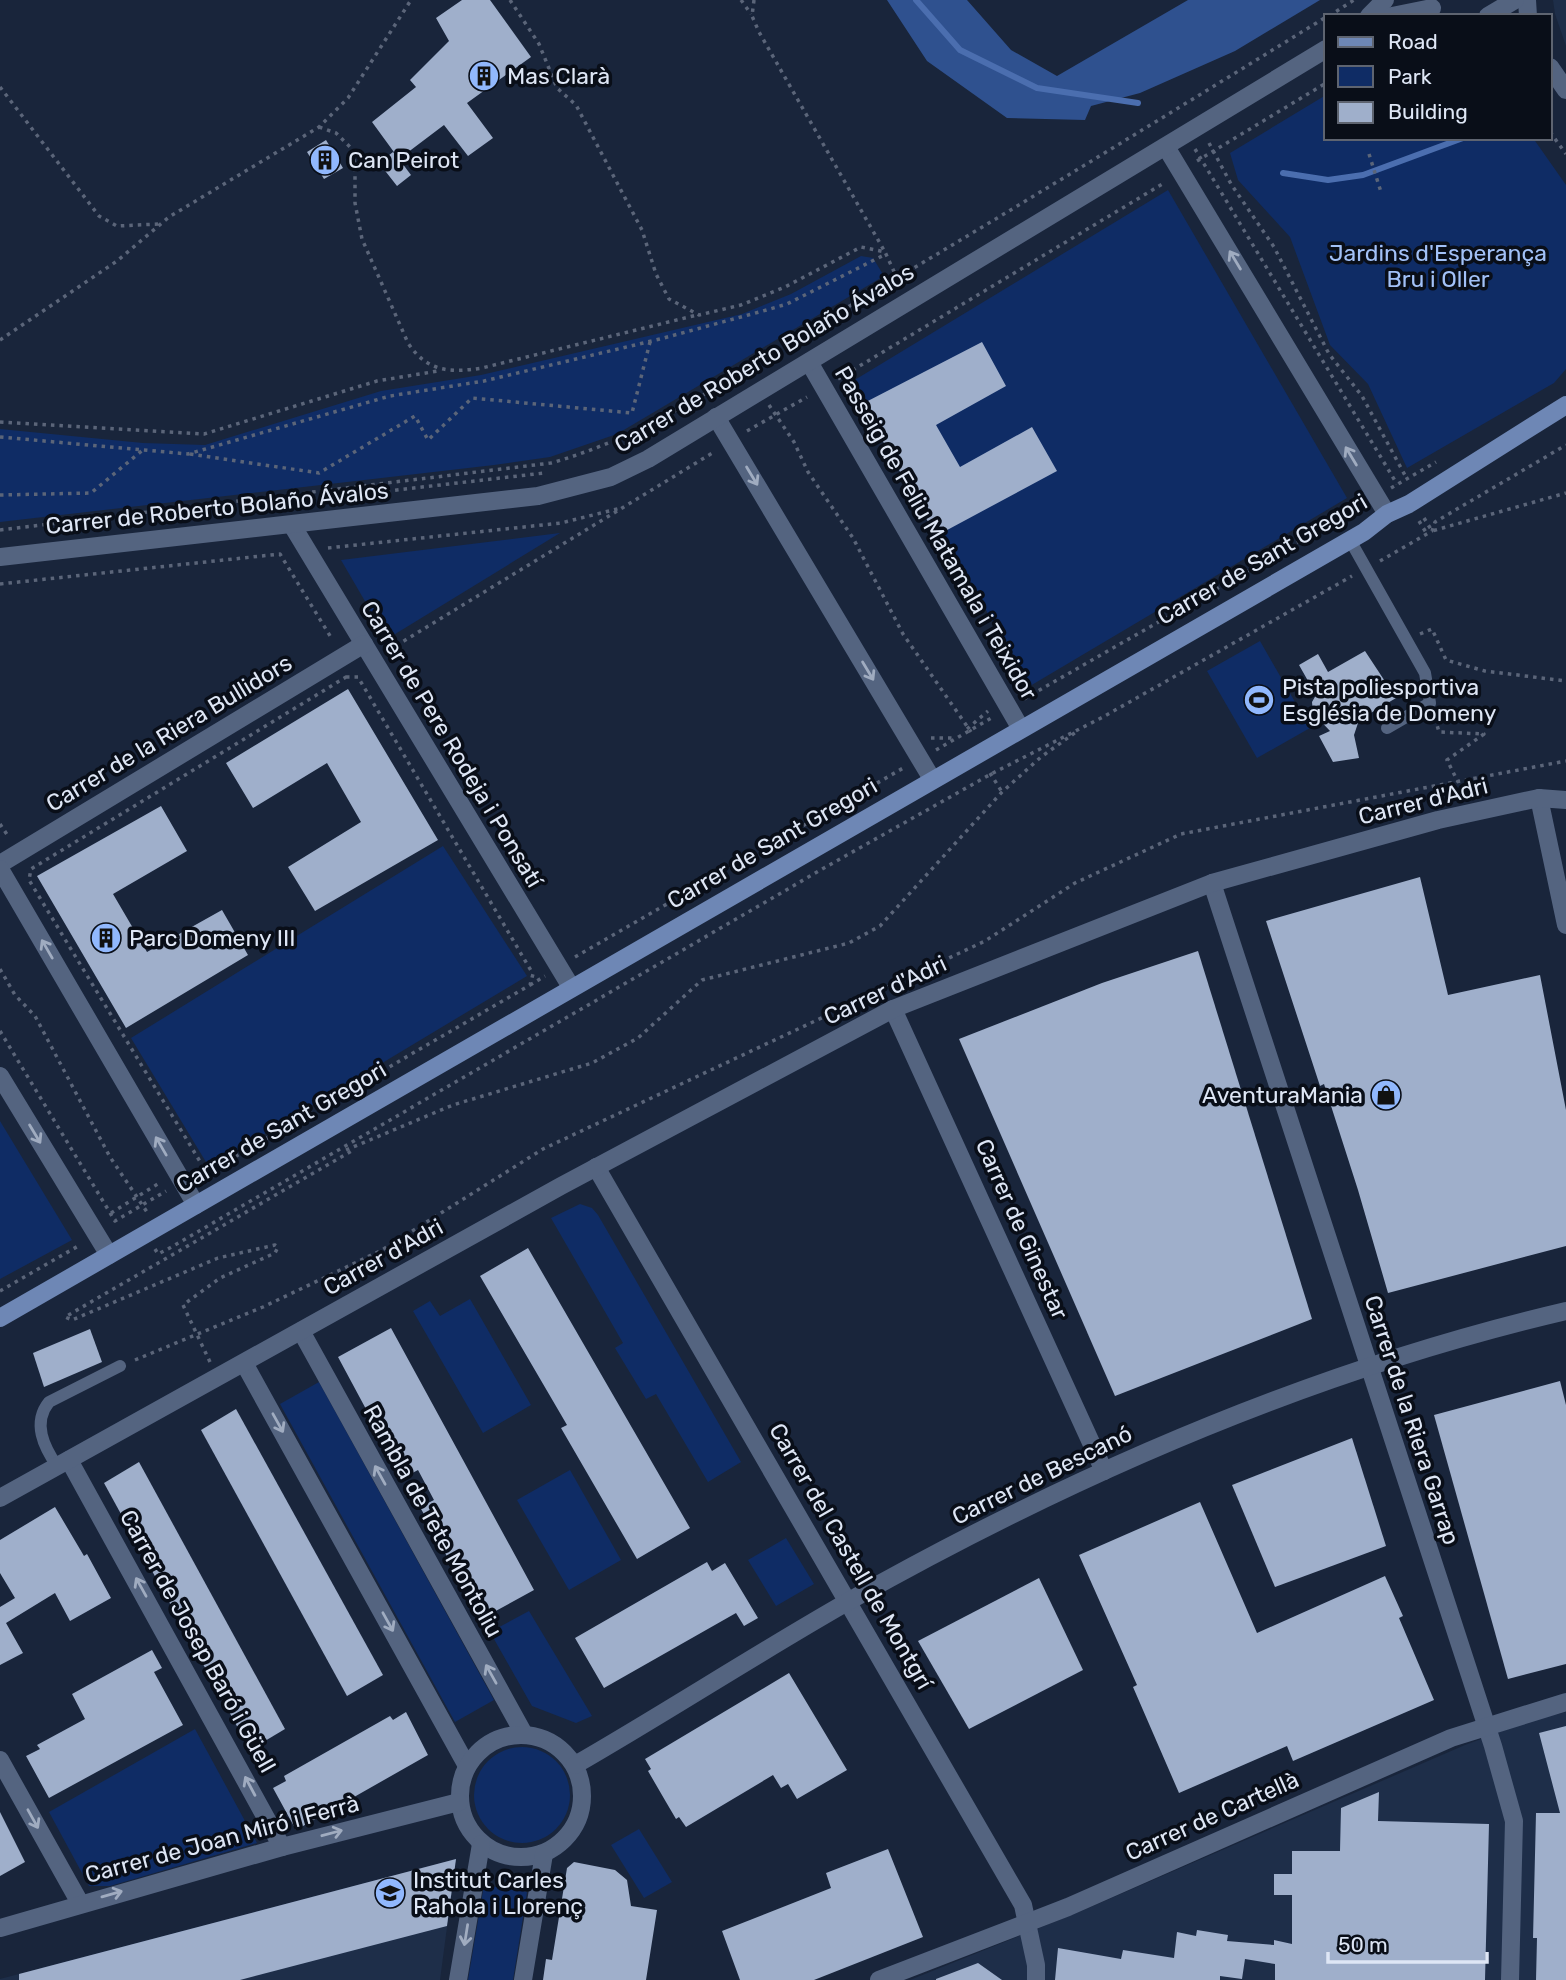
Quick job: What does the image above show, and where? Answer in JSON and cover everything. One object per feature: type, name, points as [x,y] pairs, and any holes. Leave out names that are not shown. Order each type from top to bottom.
[{"type":"main road","name":"Carrer de Sant Gregori","points":[[0,1318],[1350,540],[1387,514],[1411,503],[1566,406]]},
{"type":"street","points":[[1371,14],[1385,0]]},
{"type":"street","points":[[1491,14],[1515,0]]},
{"type":"street","points":[[1402,14],[1434,8]]},
{"type":"street","name":"Carrer de Roberto Bolaño Ávalos","points":[[0,557],[292,525],[569,490],[632,467],[1324,50]]},
{"type":"street","points":[[1552,71],[1566,90]]},
{"type":"street","points":[[1166,147],[1387,514]]},
{"type":"street","name":"Passeig de Feliu Matamala i Teixidor","points":[[809,362],[1021,729]]},
{"type":"street","points":[[716,417],[933,779]]},
{"type":"street","name":"Carrer de Pere Rodeja i Ponsatí","points":[[292,525],[372,642],[571,987]]},
{"type":"street","name":"Carrer de la Riera Bullidors","points":[[0,866],[372,642]]},
{"type":"street","points":[[1539,798],[1566,925]]},
{"type":"street","name":"Carrer d'Adri","points":[[0,1498],[596,1167],[893,1009],[1212,883],[1438,820],[1539,798],[1566,800]]},
{"type":"street","points":[[0,866],[174,1181],[196,1205]]},
{"type":"street","name":"Carrer de la Riera Garrap","points":[[1212,883],[1486,1727],[1514,1821],[1510,1980]]},
{"type":"street","name":"Carrer de Ginestar","points":[[893,1009],[1104,1471]]},
{"type":"street","points":[[0,1076],[108,1255]]},
{"type":"street","name":"Carrer del Castell de Montgrí","points":[[596,1167],[1023,1905],[1036,1980]]},
{"type":"street","name":"Carrer de Bescanó","points":[[575,1765],[849,1602],[978,1531],[1104,1471],[1257,1406],[1411,1353],[1566,1311]]},
{"type":"street","name":"Rambla de Tete Montoliu","points":[[300,1331],[524,1734]]},
{"type":"street","points":[[244,1363],[467,1766]]},
{"type":"street","name":"Carrer de Josep Baró i Güell","points":[[63,1463],[282,1847]]},
{"type":"street","name":"Carrer de Cartellà","points":[[879,1980],[1027,1922],[1451,1738],[1566,1702]]},
{"type":"street","points":[[524,1734],[547,1739],[561,1749],[575,1765],[583,1791],[581,1813],[572,1831],[557,1847],[544,1854],[523,1858],[500,1854],[481,1844],[469,1830],[459,1802],[460,1786],[467,1766],[480,1749],[503,1737],[524,1734]]},
{"type":"street","points":[[0,1760],[80,1903]]},
{"type":"street","name":"Carrer de Joan Miró i Ferrà","points":[[0,1928],[282,1847],[459,1802]]},
{"type":"street","points":[[458,1980],[481,1844]]},
{"type":"street","points":[[523,1980],[544,1854]]},
{"type":"lane","points":[[1350,540],[1425,673],[1430,703],[1387,728]]},
{"type":"lane","points":[[63,1463],[45,1448],[40,1421],[42,1411],[49,1402],[120,1366]]},
{"type":"path","points":[[0,341],[117,261],[160,224],[319,127],[348,98],[411,0]]},
{"type":"path","points":[[510,0],[539,44],[557,88],[576,104],[642,230],[656,274],[669,299],[699,315]]},
{"type":"path","points":[[741,0],[897,278]]},
{"type":"path","points":[[752,16],[754,0]]},
{"type":"path","points":[[1333,14],[1354,0]]},
{"type":"path","points":[[0,530],[551,463],[599,449],[649,424],[897,278],[1324,19]]},
{"type":"path","points":[[372,642],[387,652],[731,441],[1324,84]]},
{"type":"path","points":[[0,87],[99,216],[109,223],[127,228],[160,224]]},
{"type":"path","points":[[1186,105],[1201,158],[1411,503],[1427,534]]},
{"type":"path","points":[[319,127],[336,133],[351,148],[355,164],[355,203],[362,239],[408,343],[422,361],[440,370]]},
{"type":"path","points":[[1193,131],[1214,150],[1231,184],[1274,247],[1329,354],[1362,396],[1407,479],[1411,503],[1432,531]]},
{"type":"path","points":[[1552,135],[1566,154]]},
{"type":"path","points":[[1369,154],[1381,192]]},
{"type":"path","points":[[0,422],[205,434],[377,381],[440,370],[482,368],[741,305],[785,287],[861,247],[885,253]]},
{"type":"path","points":[[187,454],[390,396],[484,381],[650,342],[787,304],[885,253]]},
{"type":"path","points":[[0,437],[144,449],[318,473],[415,416],[428,440],[472,398],[632,413],[650,342]]},
{"type":"path","points":[[746,367],[794,442],[815,482],[853,538],[903,634],[970,731],[1002,792]]},
{"type":"path","points":[[1432,531],[1435,522],[1566,445]]},
{"type":"path","points":[[0,495],[91,493],[144,449]]},
{"type":"path","points":[[530,985],[533,974],[358,677],[346,677],[31,869],[29,880],[207,1173],[530,985],[558,967],[1440,459]]},
{"type":"path","points":[[326,499],[556,471]]},
{"type":"path","points":[[1087,725],[1041,757],[1002,792],[880,926],[849,943],[702,980],[638,1038],[592,1063],[453,1105],[332,1156],[991,774],[1087,725],[1432,531],[1566,493]]},
{"type":"path","points":[[334,559],[327,548],[561,523],[628,506]]},
{"type":"path","points":[[0,583],[280,554],[334,638],[322,646]]},
{"type":"path","points":[[1406,640],[1432,629],[1446,660],[1485,671],[1566,681]]},
{"type":"path","points":[[1439,732],[1484,734],[1447,760],[1458,782]]},
{"type":"path","points":[[0,824],[7,836],[19,830]]},
{"type":"path","points":[[0,969],[15,995],[36,1016],[110,1157],[171,1254]]},
{"type":"path","points":[[0,1031],[116,1221],[143,1206],[199,1160]]},
{"type":"path","points":[[221,1376],[206,1357],[183,1305],[220,1278],[275,1253],[278,1247],[275,1245],[218,1258],[72,1320],[65,1317],[372,1139]]},
{"type":"path","points":[[0,1291],[80,1245],[81,1230],[136,1196],[174,1181]]},
{"type":"shaded area","points":[[887,0],[967,0],[1011,50],[1057,76],[1188,0],[1320,0],[1235,51],[1140,93],[1091,106],[1085,120],[1007,118],[927,61]]},
{"type":"shaded area","points":[[1553,0],[1566,0],[1566,46],[1555,14]]},
{"type":"shaded area","points":[[1566,1712],[1566,1980],[910,1980],[1079,1912],[1465,1745],[1532,1720]]},
{"type":"shaded area","name":"Institut Carles Rahola i Llorenç","points":[[456,1859],[440,1980],[0,1980],[0,1979]]},
{"type":"green space","name":"Jardins d'Esperança Bru i Oller","points":[[1324,96],[1324,140],[1534,140],[1566,185],[1566,369],[1554,383],[1407,468],[1368,384],[1330,345],[1290,237],[1238,180],[1230,153]]},
{"type":"green space","points":[[1168,190],[1347,498],[1030,686],[853,381]]},
{"type":"green space","points":[[861,256],[873,258],[884,276],[617,434],[550,457],[0,522],[0,429],[143,443],[205,445],[381,391],[481,375],[742,314],[791,294]]},
{"type":"green space","points":[[560,533],[387,639],[341,560]]},
{"type":"green space","name":"Pista poliesportiva Església de Domeny","points":[[1260,641],[1310,728],[1257,758],[1207,671]]},
{"type":"green space","points":[[443,846],[527,976],[209,1167],[131,1038]]},
{"type":"green space","points":[[0,1121],[72,1240],[0,1279]]},
{"type":"green space","points":[[580,1204],[592,1208],[598,1215],[741,1462],[708,1482],[656,1394],[646,1399],[615,1348],[623,1343],[551,1218]]},
{"type":"green space","points":[[470,1299],[531,1405],[483,1433],[413,1311],[430,1301],[440,1316]]},
{"type":"green space","points":[[319,1382],[494,1700],[455,1722],[280,1404]]},
{"type":"green space","points":[[570,1470],[621,1560],[569,1590],[517,1500]]},
{"type":"green space","points":[[786,1538],[814,1584],[776,1606],[748,1560]]},
{"type":"green space","points":[[529,1611],[592,1716],[576,1723],[532,1706],[490,1632]]},
{"type":"green space","points":[[195,1729],[257,1843],[110,1886],[89,1886],[49,1812]]},
{"type":"green space","points":[[513,1747],[531,1747],[549,1755],[562,1768],[570,1786],[567,1814],[549,1835],[531,1843],[513,1843],[495,1835],[482,1822],[474,1804],[474,1786],[482,1768],[495,1755]]},
{"type":"green space","points":[[639,1829],[672,1882],[644,1898],[611,1845]]},
{"type":"green space","points":[[484,1885],[527,1892],[513,1980],[468,1980]]},
{"type":"building","name":"Mas Clarà","points":[[462,0],[490,0],[531,57],[467,103],[493,138],[468,156],[444,125],[399,159],[372,122],[416,87],[410,80],[449,41],[436,18]]},
{"type":"building","name":"Can Peirot","points":[[326,140],[343,168],[324,179],[307,152]]},
{"type":"building","points":[[393,152],[411,175],[397,186],[379,163]]},
{"type":"building","points":[[982,342],[1006,386],[936,425],[960,467],[1032,427],[1057,471],[936,536],[862,404]]},
{"type":"building","points":[[1365,651],[1396,698],[1359,720],[1354,735],[1359,758],[1333,762],[1319,736],[1330,731],[1313,713],[1312,702],[1316,695],[1299,665],[1318,654],[1328,672]]},
{"type":"building","points":[[348,689],[438,840],[315,911],[288,867],[361,822],[327,763],[253,808],[226,763]]},
{"type":"building","points":[[161,806],[187,851],[113,894],[147,952],[222,910],[248,955],[126,1028],[37,876]]},
{"type":"building","points":[[1420,877],[1448,995],[1540,975],[1566,1110],[1566,1246],[1388,1293],[1324,1084],[1320,1086],[1266,921]]},
{"type":"building","points":[[1198,951],[1312,1319],[1115,1396],[959,1039],[1102,983]]},
{"type":"building","points":[[528,1248],[690,1528],[637,1559],[561,1428],[567,1425],[480,1276]]},
{"type":"building","points":[[391,1328],[534,1590],[481,1619],[420,1507],[434,1500],[418,1470],[403,1478],[338,1357]]},
{"type":"building","points":[[90,1329],[102,1362],[44,1387],[33,1353]]},
{"type":"building","points":[[1560,1381],[1566,1405],[1566,1664],[1508,1679],[1434,1415]]},
{"type":"building","points":[[236,1409],[383,1675],[347,1696],[201,1430]]},
{"type":"building","points":[[1352,1438],[1386,1546],[1275,1587],[1232,1485]]},
{"type":"building","points":[[139,1462],[285,1729],[250,1750],[104,1483]]},
{"type":"building","points":[[1200,1502],[1257,1633],[1385,1576],[1403,1616],[1399,1618],[1434,1700],[1293,1761],[1287,1746],[1179,1793],[1133,1687],[1137,1685],[1079,1555]]},
{"type":"building","points":[[55,1507],[84,1556],[87,1554],[111,1598],[70,1621],[55,1593],[6,1623],[23,1653],[0,1665],[0,1607],[15,1598],[0,1573],[0,1540]]},
{"type":"building","points":[[707,1562],[712,1571],[725,1563],[758,1618],[744,1626],[736,1613],[604,1688],[575,1638]]},
{"type":"building","points":[[1039,1578],[1083,1670],[969,1729],[918,1641]]},
{"type":"building","points":[[152,1650],[162,1668],[154,1672],[183,1725],[49,1798],[26,1756],[40,1749],[37,1745],[85,1719],[72,1694]]},
{"type":"building","points":[[789,1673],[847,1770],[797,1799],[788,1784],[781,1788],[773,1775],[686,1827],[679,1817],[676,1819],[648,1771],[651,1769],[645,1759]]},
{"type":"building","points":[[406,1712],[428,1755],[296,1830],[273,1788],[286,1781],[284,1776],[390,1716],[393,1720]]},
{"type":"building","points":[[1566,1726],[1566,1980],[1536,1980],[1537,1938],[1533,1938],[1536,1813],[1560,1813],[1539,1733]]},
{"type":"building","points":[[1379,1792],[1378,1821],[1489,1824],[1485,1980],[1275,1980],[1275,1964],[1245,1959],[1242,1979],[1220,1976],[1220,1980],[1055,1980],[1058,1948],[1121,1959],[1123,1950],[1174,1958],[1177,1932],[1196,1936],[1197,1930],[1228,1935],[1227,1941],[1274,1945],[1274,1940],[1292,1944],[1292,1895],[1274,1895],[1274,1874],[1292,1874],[1292,1851],[1340,1851],[1341,1808]]},
{"type":"building","points":[[0,1812],[25,1862],[0,1876]]},
{"type":"building","points":[[888,1849],[923,1937],[814,1980],[740,1980],[722,1931],[831,1888],[826,1873]]},
{"type":"building","name":"Institut Carles Rahola i Llorenç","points":[[456,1859],[447,1926],[240,1980],[19,1980],[19,1974]]},
{"type":"building","points":[[574,1862],[615,1870],[627,1880],[631,1906],[657,1910],[646,1980],[543,1980],[546,1959],[552,1960],[567,1868]]},
{"type":"building","points":[[978,1963],[1002,1980],[936,1980],[936,1979]]},
{"type":"waterway","points":[[916,0],[960,50],[1037,88],[1138,103]]},
{"type":"waterway","points":[[1283,173],[1328,180],[1363,175],[1458,140]]},
{"type":"place","name":"Mas Clarà","points":[[484,76]]},
{"type":"place","name":"Can Peirot","points":[[325,160]]},
{"type":"place","name":"Pista poliesportiva Església de Domeny","points":[[1259,700]]},
{"type":"place","name":"Parc Domeny III","points":[[106,938]]},
{"type":"place","name":"AventuraMania","points":[[1386,1095]]},
{"type":"place","name":"Institut Carles Rahola i Llorenç","points":[[390,1893]]}]
